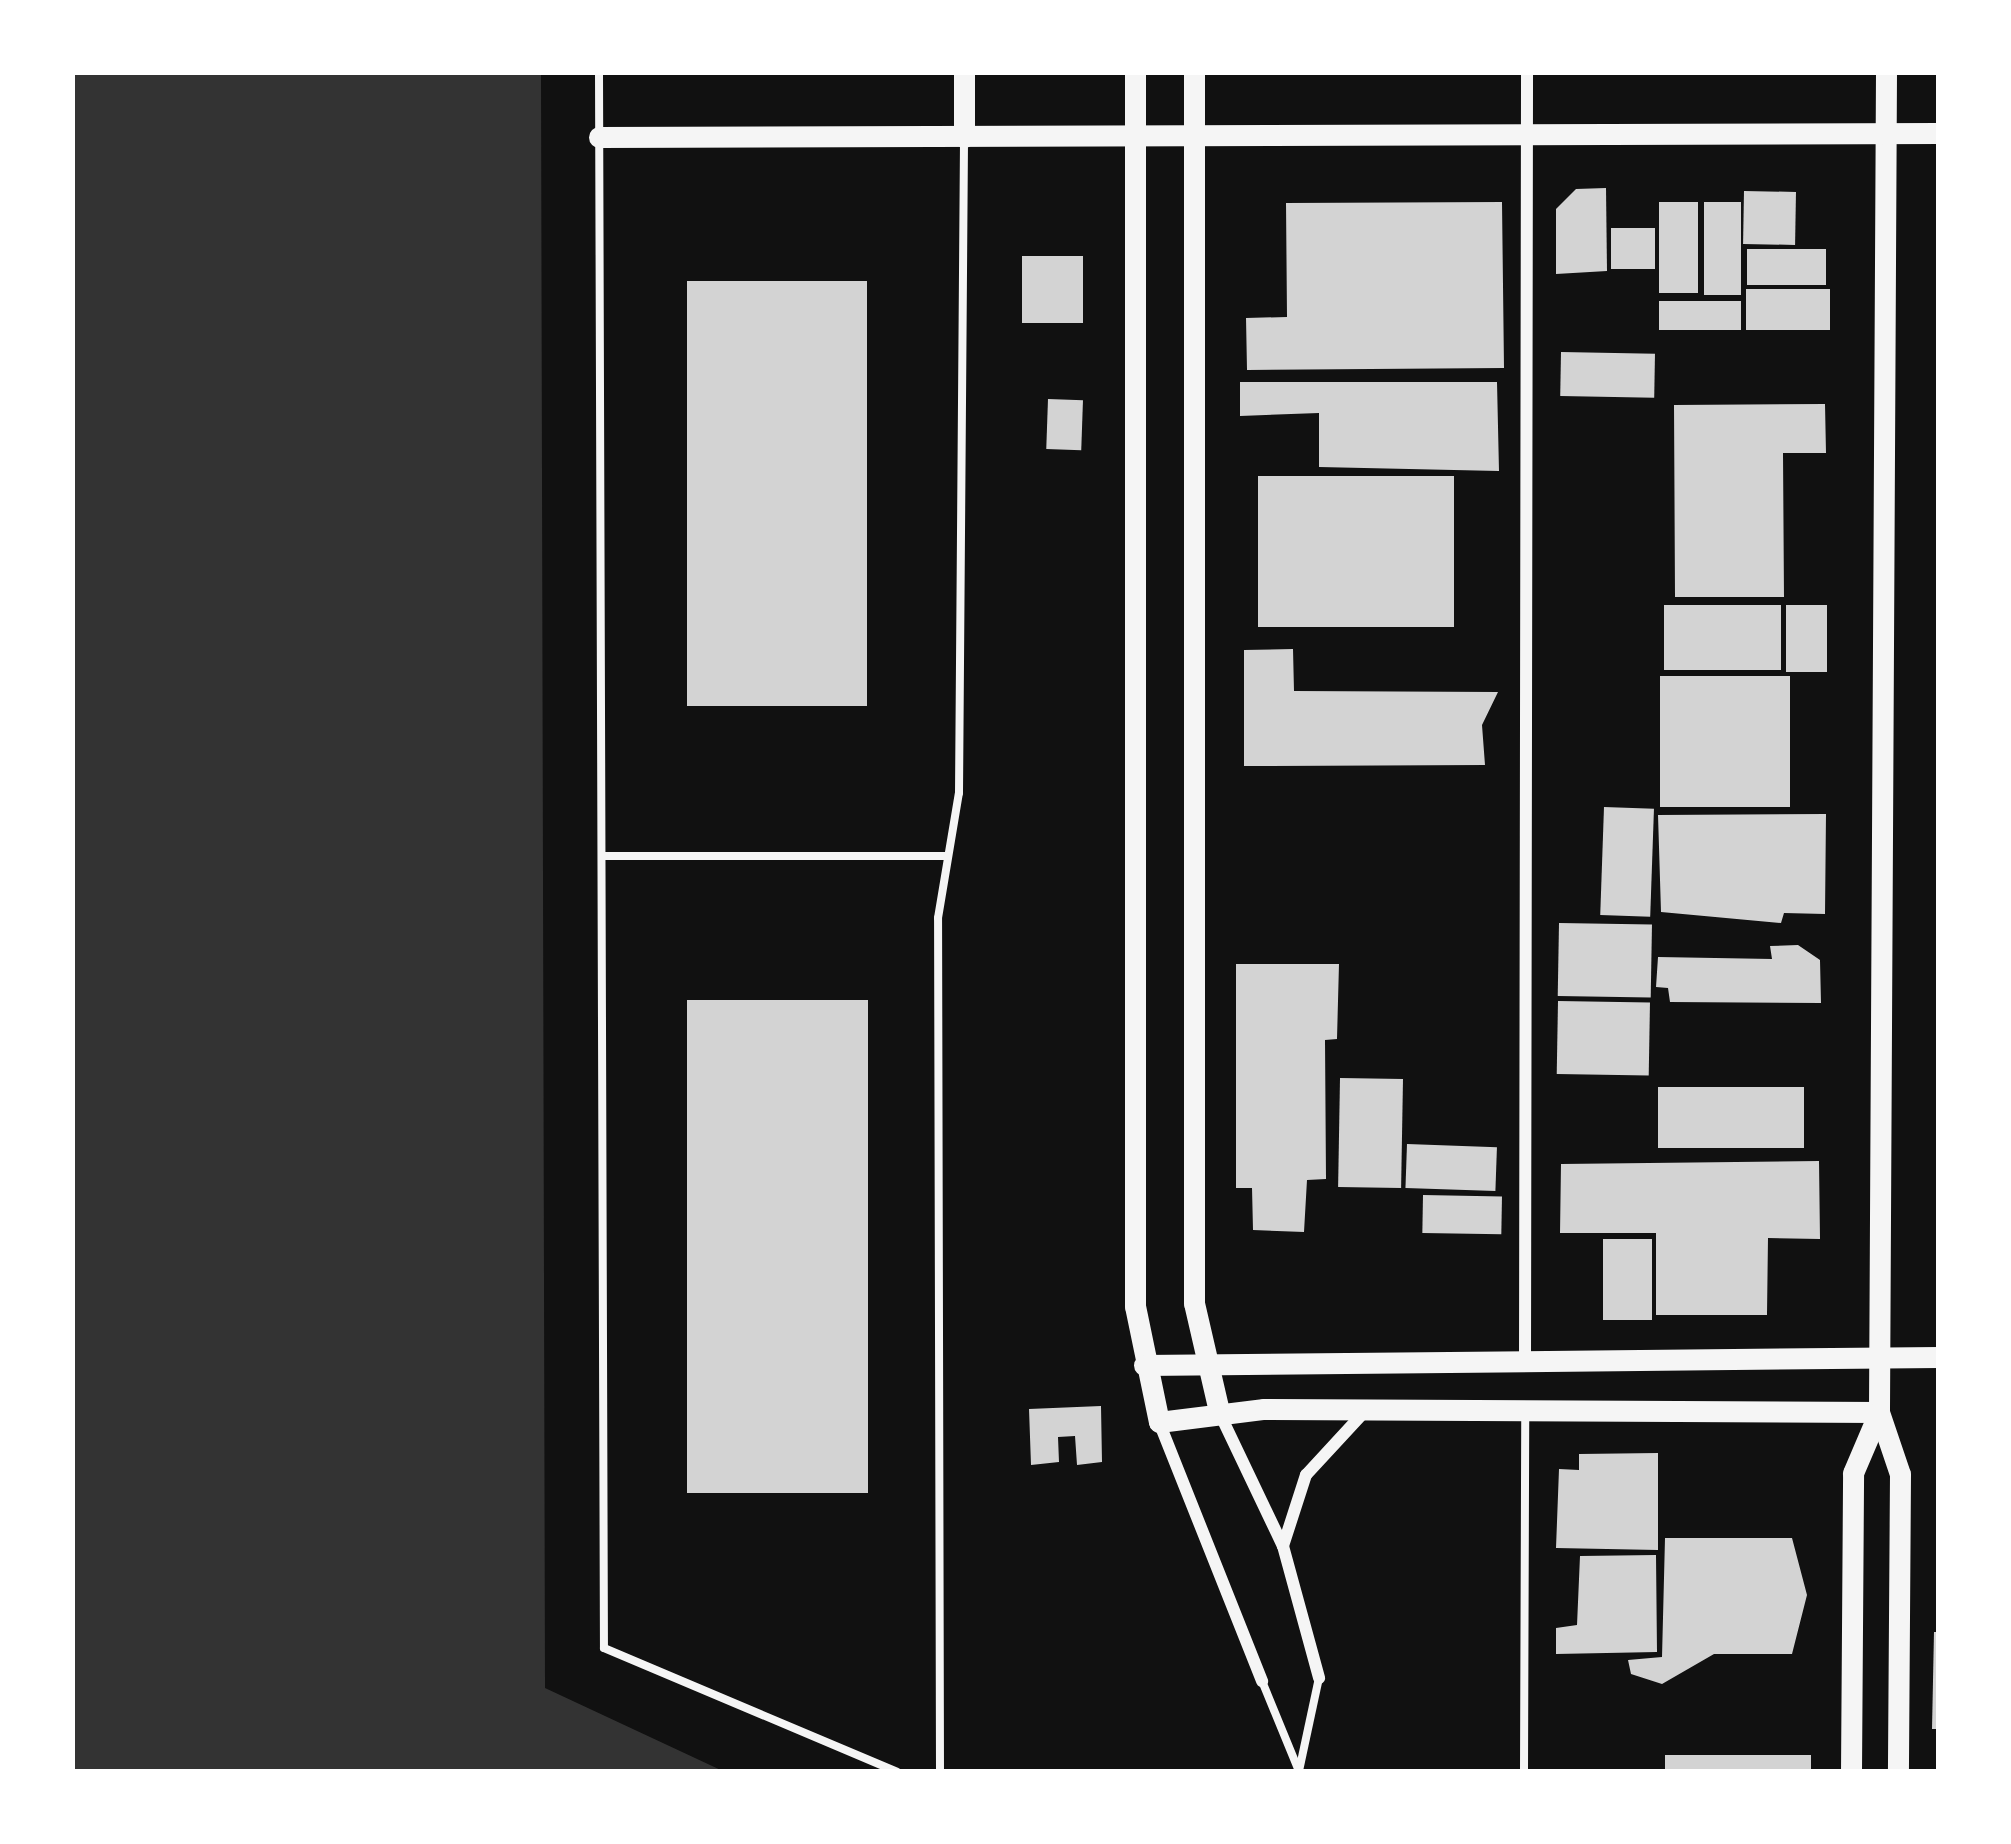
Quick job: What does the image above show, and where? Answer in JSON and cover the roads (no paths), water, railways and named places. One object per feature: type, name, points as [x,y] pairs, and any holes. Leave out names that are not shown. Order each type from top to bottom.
[{"type":"street","points":[[964,72],[964,137]]},
{"type":"street","points":[[1135,72],[1135,1306],[1159,1422],[1262,1681]]},
{"type":"street","points":[[1194,72],[1194,1303],[1219,1411],[1283,1546],[1318,1678]]},
{"type":"street","points":[[1525,1361],[1526,72]]},
{"type":"street","points":[[1886,72],[1879,1412],[1900,1474],[1898,1772]]},
{"type":"street","points":[[599,137],[1194,139],[1939,133]]},
{"type":"street","points":[[1144,1365],[1939,1357]]},
{"type":"street","points":[[1283,1546],[1306,1475],[1367,1409]]},
{"type":"street","points":[[1159,1422],[1219,1411],[1879,1412]]},
{"type":"street","points":[[1851,1772],[1853,1473],[1879,1412]]},
{"type":"lane","points":[[599,72],[604,1648],[897,1772]]},
{"type":"lane","points":[[940,1772],[946,856],[959,793],[964,137]]},
{"type":"lane","points":[[604,856],[946,856]]},
{"type":"lane","points":[[1524,1772],[1525,1411]]},
{"type":"lane","points":[[1299,1772],[1318,1678]]},
{"type":"lane","points":[[1262,1681],[1299,1772]]}]
